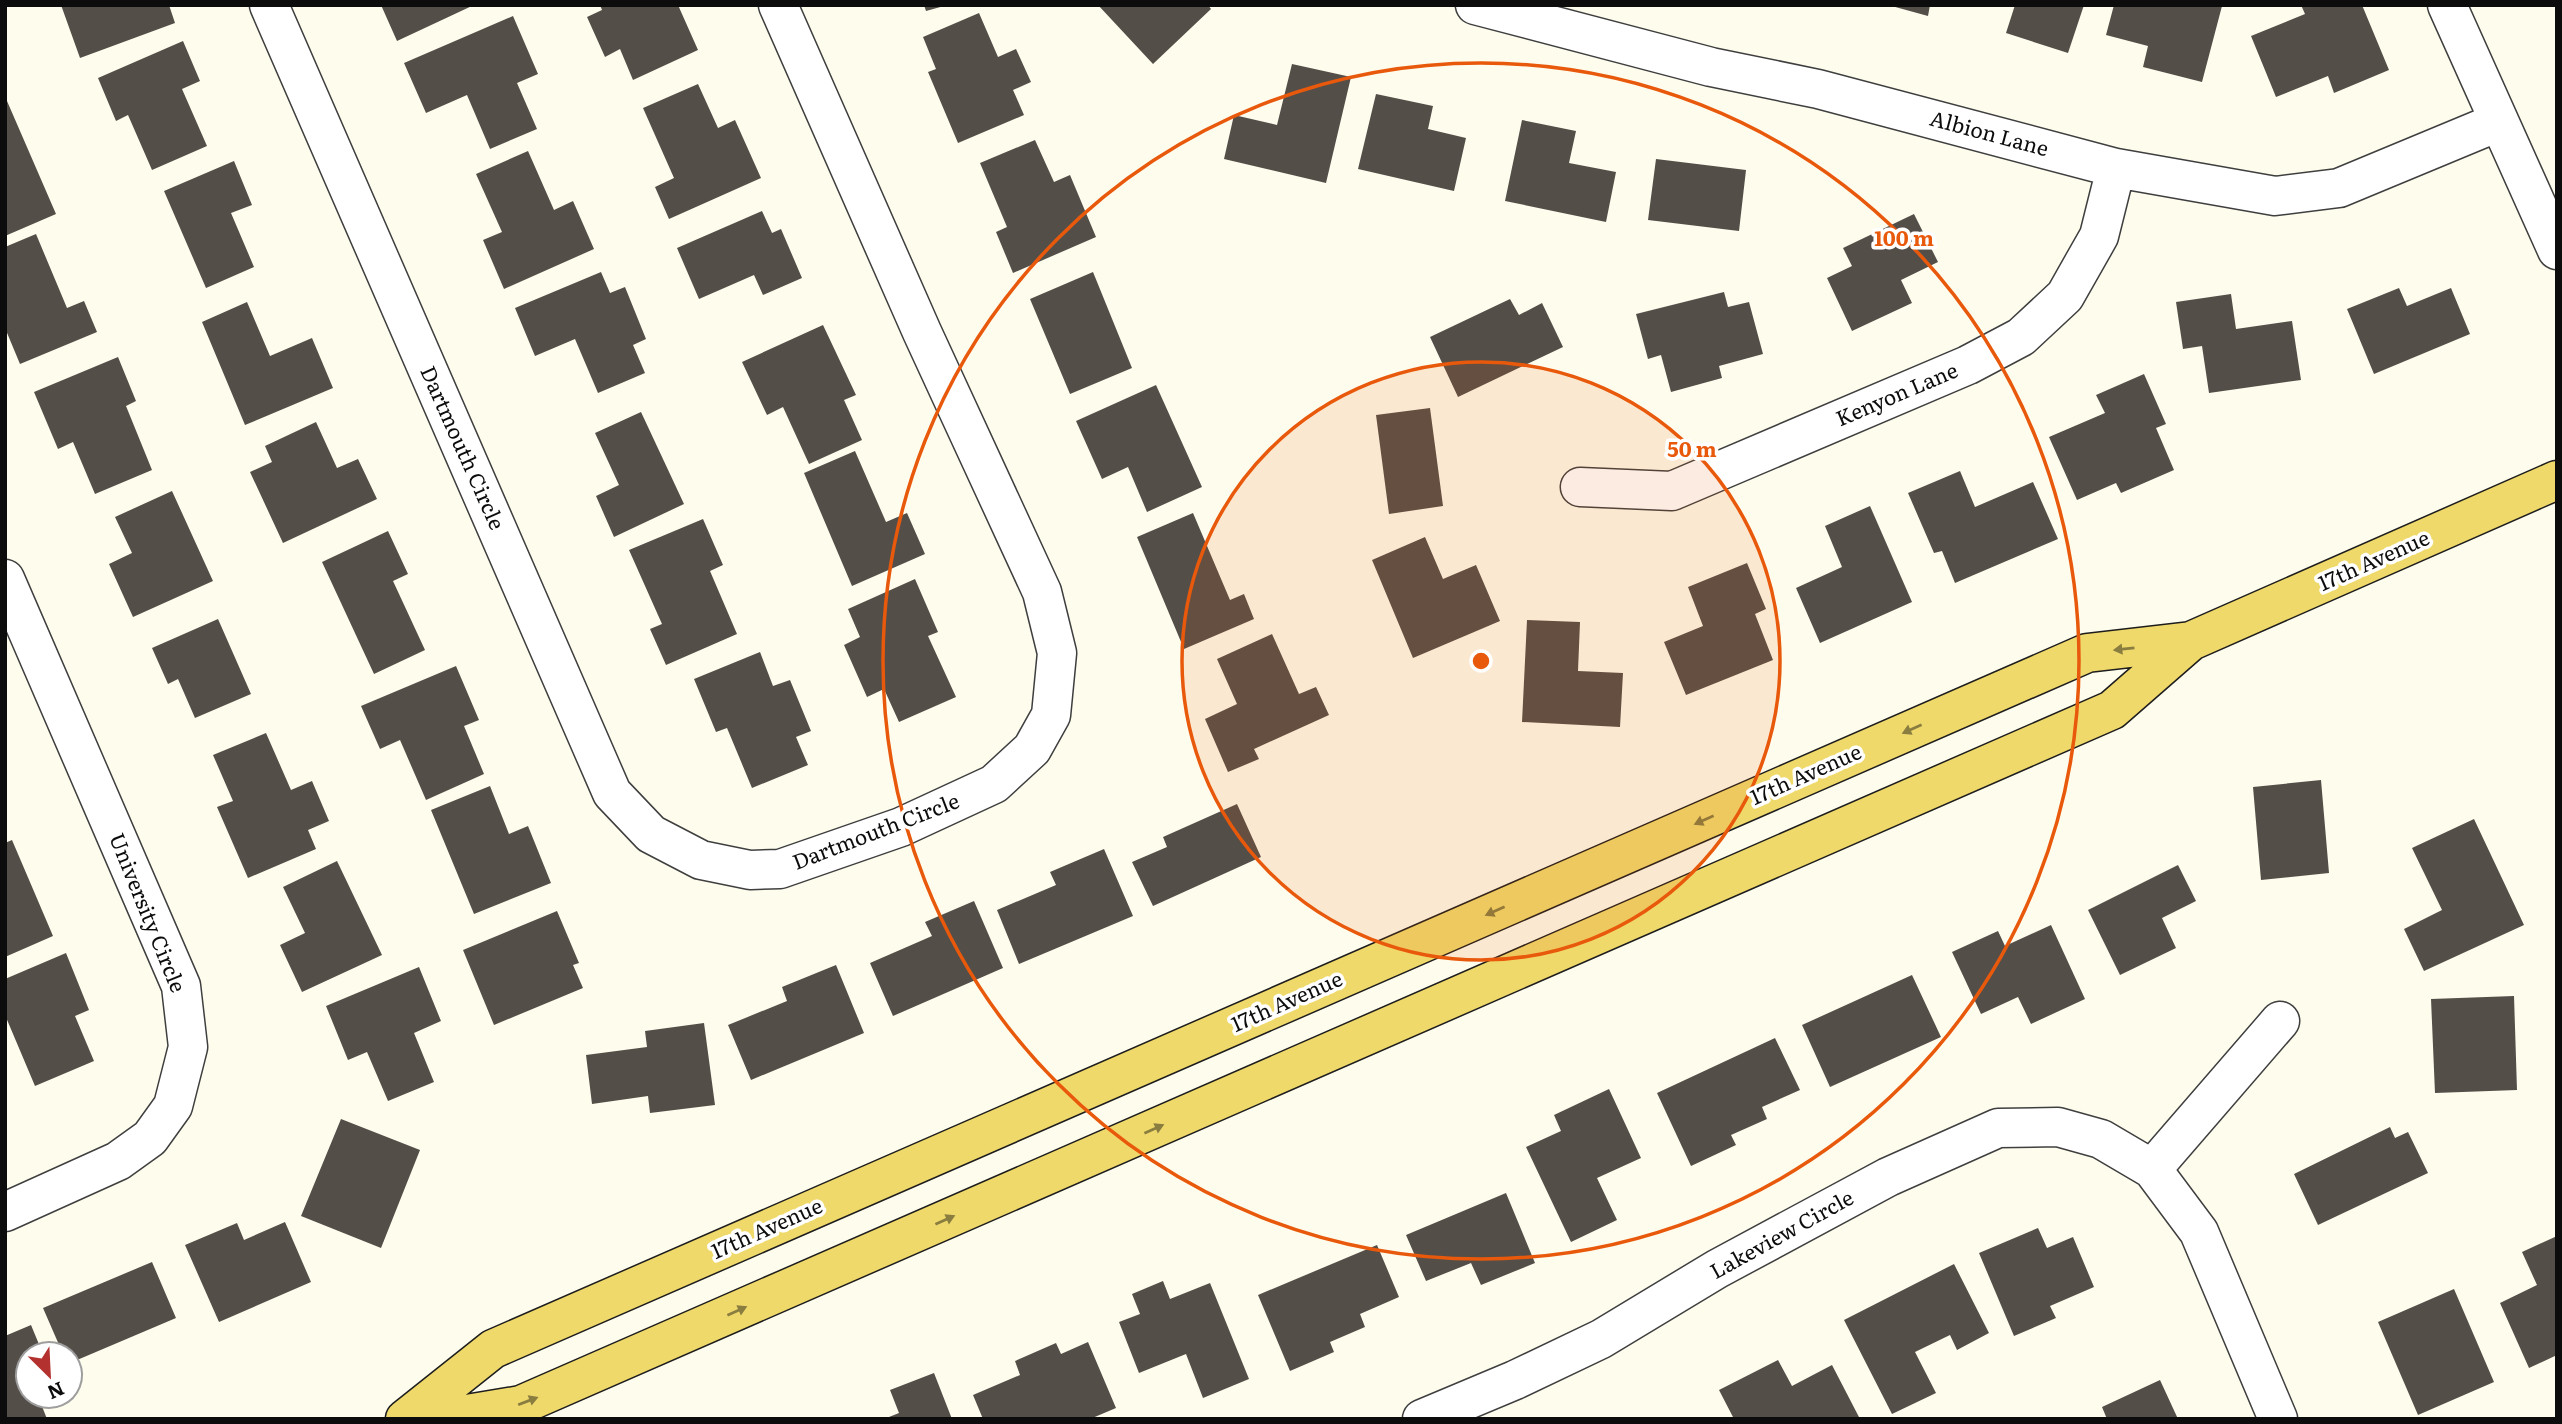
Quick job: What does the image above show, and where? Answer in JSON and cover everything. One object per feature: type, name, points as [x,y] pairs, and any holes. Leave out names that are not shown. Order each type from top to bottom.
[{"type":"main road","name":"17th Avenue","points":[[405,1419],[493,1349],[2087,653],[2191,641],[2557,480]]},
{"type":"main road","name":"17th Avenue","points":[[437,1419],[521,1405],[2112,710],[2191,641]]},
{"type":"street","name":"Dartmouth Circle","points":[[269,5],[612,793],[651,834],[701,860],[750,870],[780,869],[901,827],[994,784],[1032,749],[1051,715],[1057,653],[1042,592],[922,332],[778,5]]},
{"type":"street","name":"Albion Lane","points":[[1475,5],[1711,67],[1818,89],[2116,168],[2275,196],[2339,188],[2498,122]]},
{"type":"street","points":[[2447,5],[2557,250]]},
{"type":"street","name":"Kenyon Lane","points":[[1580,487],[1672,491],[1968,365],[2021,337],[2065,296],[2099,236],[2116,168]]},
{"type":"street","name":"University Circle","points":[[5,579],[181,986],[188,1047],[173,1106],[150,1138],[118,1161],[5,1212]]},
{"type":"street","points":[[2152,1169],[2280,1021]]},
{"type":"street","name":"Lakeview Circle","points":[[1422,1419],[1515,1380],[1601,1339],[1717,1269],[1888,1177],[1998,1128],[2058,1127],[2101,1139],[2152,1169],[2199,1232],[2278,1419]]},
{"type":"building","points":[[61,5],[169,5],[175,23],[80,58]]},
{"type":"building","points":[[381,5],[474,5],[397,41]]},
{"type":"building","points":[[600,5],[678,5],[698,50],[633,80],[620,49],[605,57],[587,17],[602,10]]},
{"type":"building","points":[[924,5],[944,5],[944,6],[926,11]]},
{"type":"building","points":[[1098,5],[1208,5],[1211,9],[1153,64]]},
{"type":"building","points":[[1888,5],[1930,5],[1928,16]]},
{"type":"building","points":[[2015,5],[2084,5],[2068,53],[2006,33]]},
{"type":"building","points":[[2114,5],[2222,6],[2202,82],[2143,67],[2148,46],[2106,35]]},
{"type":"building","points":[[2301,5],[2362,5],[2389,70],[2334,93],[2328,76],[2276,97],[2251,36],[2305,14]]},
{"type":"building","points":[[979,13],[998,57],[1016,49],[1031,82],[1013,90],[1024,115],[958,143],[928,72],[936,69],[923,37]]},
{"type":"building","points":[[513,16],[538,74],[517,83],[537,129],[490,149],[467,95],[426,113],[404,63]]},
{"type":"building","points":[[183,41],[200,81],[182,89],[207,146],[152,170],[128,115],[116,121],[98,78]]},
{"type":"building","points":[[1292,64],[1351,77],[1326,183],[1224,159],[1234,115],[1277,125]]},
{"type":"building","points":[[698,84],[718,128],[735,120],[761,178],[669,219],[655,187],[674,178],[643,108]]},
{"type":"building","points":[[1376,94],[1433,106],[1428,129],[1466,138],[1454,191],[1358,169]]},
{"type":"building","points":[[7,101],[56,214],[5,236],[5,102]]},
{"type":"building","points":[[1522,120],[1576,131],[1569,163],[1616,172],[1606,222],[1505,201]]},
{"type":"building","points":[[1035,140],[1054,182],[1070,175],[1096,237],[1013,273],[996,232],[1007,227],[980,163]]},
{"type":"building","points":[[528,151],[554,210],[573,201],[594,249],[504,289],[483,240],[502,232],[476,174]]},
{"type":"building","points":[[1656,159],[1746,170],[1739,231],[1648,220]]},
{"type":"building","points":[[234,161],[252,205],[231,213],[254,267],[206,288],[164,191]]},
{"type":"building","points":[[762,211],[772,233],[781,229],[802,278],[763,295],[754,275],[699,299],[677,248]]},
{"type":"building","points":[[1914,214],[1938,262],[1901,280],[1912,303],[1852,331],[1827,278],[1852,266],[1843,248]]},
{"type":"building","points":[[36,234],[67,308],[84,301],[97,332],[20,364],[5,328],[5,247]]},
{"type":"building","points":[[601,272],[610,293],[625,287],[646,339],[633,345],[645,373],[598,393],[575,339],[535,356],[515,308]]},
{"type":"building","points":[[1093,272],[1132,368],[1070,394],[1030,299]]},
{"type":"building","points":[[2399,288],[2407,306],[2451,288],[2470,334],[2374,374],[2347,309]]},
{"type":"building","points":[[1724,292],[1728,307],[1749,302],[1763,354],[1719,366],[1722,378],[1671,392],[1661,355],[1648,359],[1636,314]]},
{"type":"building","points":[[2231,294],[2236,329],[2292,321],[2301,380],[2209,393],[2202,346],[2183,349],[2176,302]]},
{"type":"building","points":[[1510,299],[1519,315],[1542,303],[1563,347],[1458,397],[1430,337]]},
{"type":"building","points":[[247,302],[270,356],[312,338],[333,388],[245,425],[202,322]]},
{"type":"building","points":[[823,325],[856,395],[844,400],[862,440],[809,464],[783,407],[767,415],[742,362]]},
{"type":"building","points":[[118,357],[136,401],[126,406],[152,470],[95,494],[73,442],[58,449],[34,392]]},
{"type":"building","points":[[2144,374],[2166,424],[2156,428],[2174,470],[2121,493],[2116,483],[2077,500],[2049,437],[2105,413],[2096,395]]},
{"type":"building","points":[[1156,385],[1202,487],[1147,512],[1128,467],[1102,479],[1076,421]]},
{"type":"building","points":[[1430,408],[1443,506],[1389,514],[1376,415]]},
{"type":"building","points":[[641,412],[684,504],[614,537],[596,496],[619,485],[595,433]]},
{"type":"building","points":[[316,422],[337,468],[358,459],[377,499],[283,543],[250,472],[272,462],[265,446]]},
{"type":"building","points":[[855,451],[886,522],[907,513],[925,554],[852,586],[804,473]]},
{"type":"building","points":[[1960,471],[1975,507],[2033,482],[2058,539],[1955,583],[1942,551],[1934,553],[1908,493]]},
{"type":"building","points":[[172,491],[213,581],[133,617],[109,564],[132,553],[115,517]]},
{"type":"building","points":[[1870,506],[1912,602],[1820,643],[1796,588],[1842,567],[1825,526]]},
{"type":"building","points":[[1193,513],[1230,600],[1244,594],[1254,619],[1184,649],[1137,537]]},
{"type":"building","points":[[703,519],[723,565],[710,571],[737,634],[666,665],[650,629],[662,624],[629,550]]},
{"type":"building","points":[[388,531],[408,574],[393,581],[425,650],[374,674],[322,562]]},
{"type":"building","points":[[1425,537],[1443,579],[1476,565],[1500,621],[1413,658],[1372,560]]},
{"type":"building","points":[[1747,563],[1766,609],[1755,614],[1773,660],[1686,695],[1664,642],[1703,626],[1688,587]]},
{"type":"building","points":[[915,579],[938,632],[928,636],[956,697],[899,722],[884,689],[867,697],[844,645],[860,637],[848,609]]},
{"type":"building","points":[[218,619],[251,694],[195,718],[178,679],[168,684],[152,648]]},
{"type":"building","points":[[1527,620],[1580,622],[1578,671],[1623,673],[1620,727],[1522,722]]},
{"type":"building","points":[[1272,634],[1299,694],[1316,687],[1329,715],[1254,749],[1259,759],[1228,772],[1205,719],[1237,704],[1217,659]]},
{"type":"building","points":[[760,652],[773,686],[790,680],[811,731],[796,737],[808,765],[752,788],[727,728],[716,732],[694,679]]},
{"type":"building","points":[[456,666],[479,720],[464,726],[484,774],[426,800],[400,740],[380,749],[361,706]]},
{"type":"building","points":[[266,733],[291,790],[312,781],[329,821],[308,830],[316,849],[248,878],[217,807],[233,801],[213,755]]},
{"type":"building","points":[[2321,780],[2329,873],[2261,880],[2253,787]]},
{"type":"building","points":[[490,786],[509,834],[528,826],[551,883],[474,914],[431,810]]},
{"type":"building","points":[[1237,804],[1261,857],[1153,906],[1132,862],[1167,847],[1163,837]]},
{"type":"building","points":[[2474,819],[2524,925],[2424,971],[2404,929],[2442,910],[2412,848]]},
{"type":"building","points":[[12,840],[53,936],[5,957],[5,843]]},
{"type":"building","points":[[1104,849],[1133,916],[1019,964],[997,910],[1056,885],[1050,872]]},
{"type":"building","points":[[337,861],[382,955],[302,992],[280,945],[305,933],[283,887]]},
{"type":"building","points":[[2178,865],[2196,901],[2162,918],[2176,948],[2120,975],[2088,910]]},
{"type":"building","points":[[974,901],[1003,968],[893,1016],[870,963],[932,936],[925,922]]},
{"type":"building","points":[[557,911],[579,963],[573,965],[583,988],[494,1025],[463,950]]},
{"type":"building","points":[[2051,925],[2085,999],[2031,1024],[2018,997],[1981,1014],[1952,952],[1998,931],[2005,946]]},
{"type":"building","points":[[66,953],[89,1010],[75,1016],[94,1061],[35,1086],[5,1015],[5,979]]},
{"type":"building","points":[[836,965],[864,1033],[751,1080],[728,1025],[787,1001],[782,987]]},
{"type":"building","points":[[419,967],[441,1021],[414,1033],[434,1082],[388,1101],[367,1052],[348,1060],[326,1006]]},
{"type":"building","points":[[1912,975],[1941,1037],[1830,1087],[1802,1025]]},
{"type":"building","points":[[2514,996],[2517,1090],[2435,1093],[2431,999]]},
{"type":"building","points":[[704,1023],[715,1105],[650,1113],[648,1096],[592,1104],[586,1055],[647,1047],[645,1031]]},
{"type":"building","points":[[1775,1038],[1800,1090],[1762,1107],[1767,1119],[1731,1135],[1736,1145],[1691,1166],[1657,1093]]},
{"type":"building","points":[[1609,1089],[1641,1158],[1597,1178],[1617,1220],[1571,1242],[1526,1147],[1561,1131],[1554,1115]]},
{"type":"building","points":[[341,1119],[420,1150],[381,1248],[301,1216]]},
{"type":"building","points":[[2390,1127],[2395,1138],[2408,1132],[2428,1173],[2318,1225],[2294,1174]]},
{"type":"building","points":[[1506,1193],[1535,1263],[1481,1285],[1471,1263],[1426,1281],[1406,1235]]},
{"type":"building","points":[[285,1222],[311,1282],[219,1322],[185,1245],[237,1223],[244,1240]]},
{"type":"building","points":[[2038,1228],[2047,1248],[2073,1237],[2094,1287],[2050,1306],[2056,1318],[2014,1336],[1979,1253]]},
{"type":"building","points":[[2557,1236],[2557,1355],[2529,1368],[2500,1303],[2537,1285],[2522,1252]]},
{"type":"building","points":[[1377,1245],[1399,1297],[1360,1314],[1365,1327],[1330,1342],[1334,1352],[1290,1371],[1258,1295]]},
{"type":"building","points":[[152,1262],[176,1318],[84,1357],[84,1340],[57,1340],[43,1308]]},
{"type":"building","points":[[1954,1264],[1989,1333],[1957,1350],[1950,1335],[1915,1352],[1936,1393],[1892,1414],[1844,1320]]},
{"type":"building","points":[[1163,1281],[1170,1299],[1210,1283],[1249,1379],[1203,1398],[1186,1354],[1139,1373],[1119,1322],[1140,1314],[1132,1294]]},
{"type":"building","points":[[2454,1289],[2494,1382],[2418,1415],[2378,1322]]},
{"type":"building","points":[[31,1325],[37,1340],[14,1340],[14,1410],[43,1410],[47,1419],[5,1419],[5,1336]]},
{"type":"building","points":[[1088,1342],[1116,1408],[1090,1419],[983,1419],[973,1395],[1020,1375],[1015,1361],[1056,1343],[1061,1354]]},
{"type":"building","points":[[1778,1360],[1792,1386],[1832,1365],[1860,1419],[1734,1419],[1719,1390]]},
{"type":"building","points":[[934,1373],[952,1419],[884,1419],[899,1413],[890,1390]]},
{"type":"building","points":[[2160,1380],[2178,1419],[2107,1419],[2102,1407]]}]
